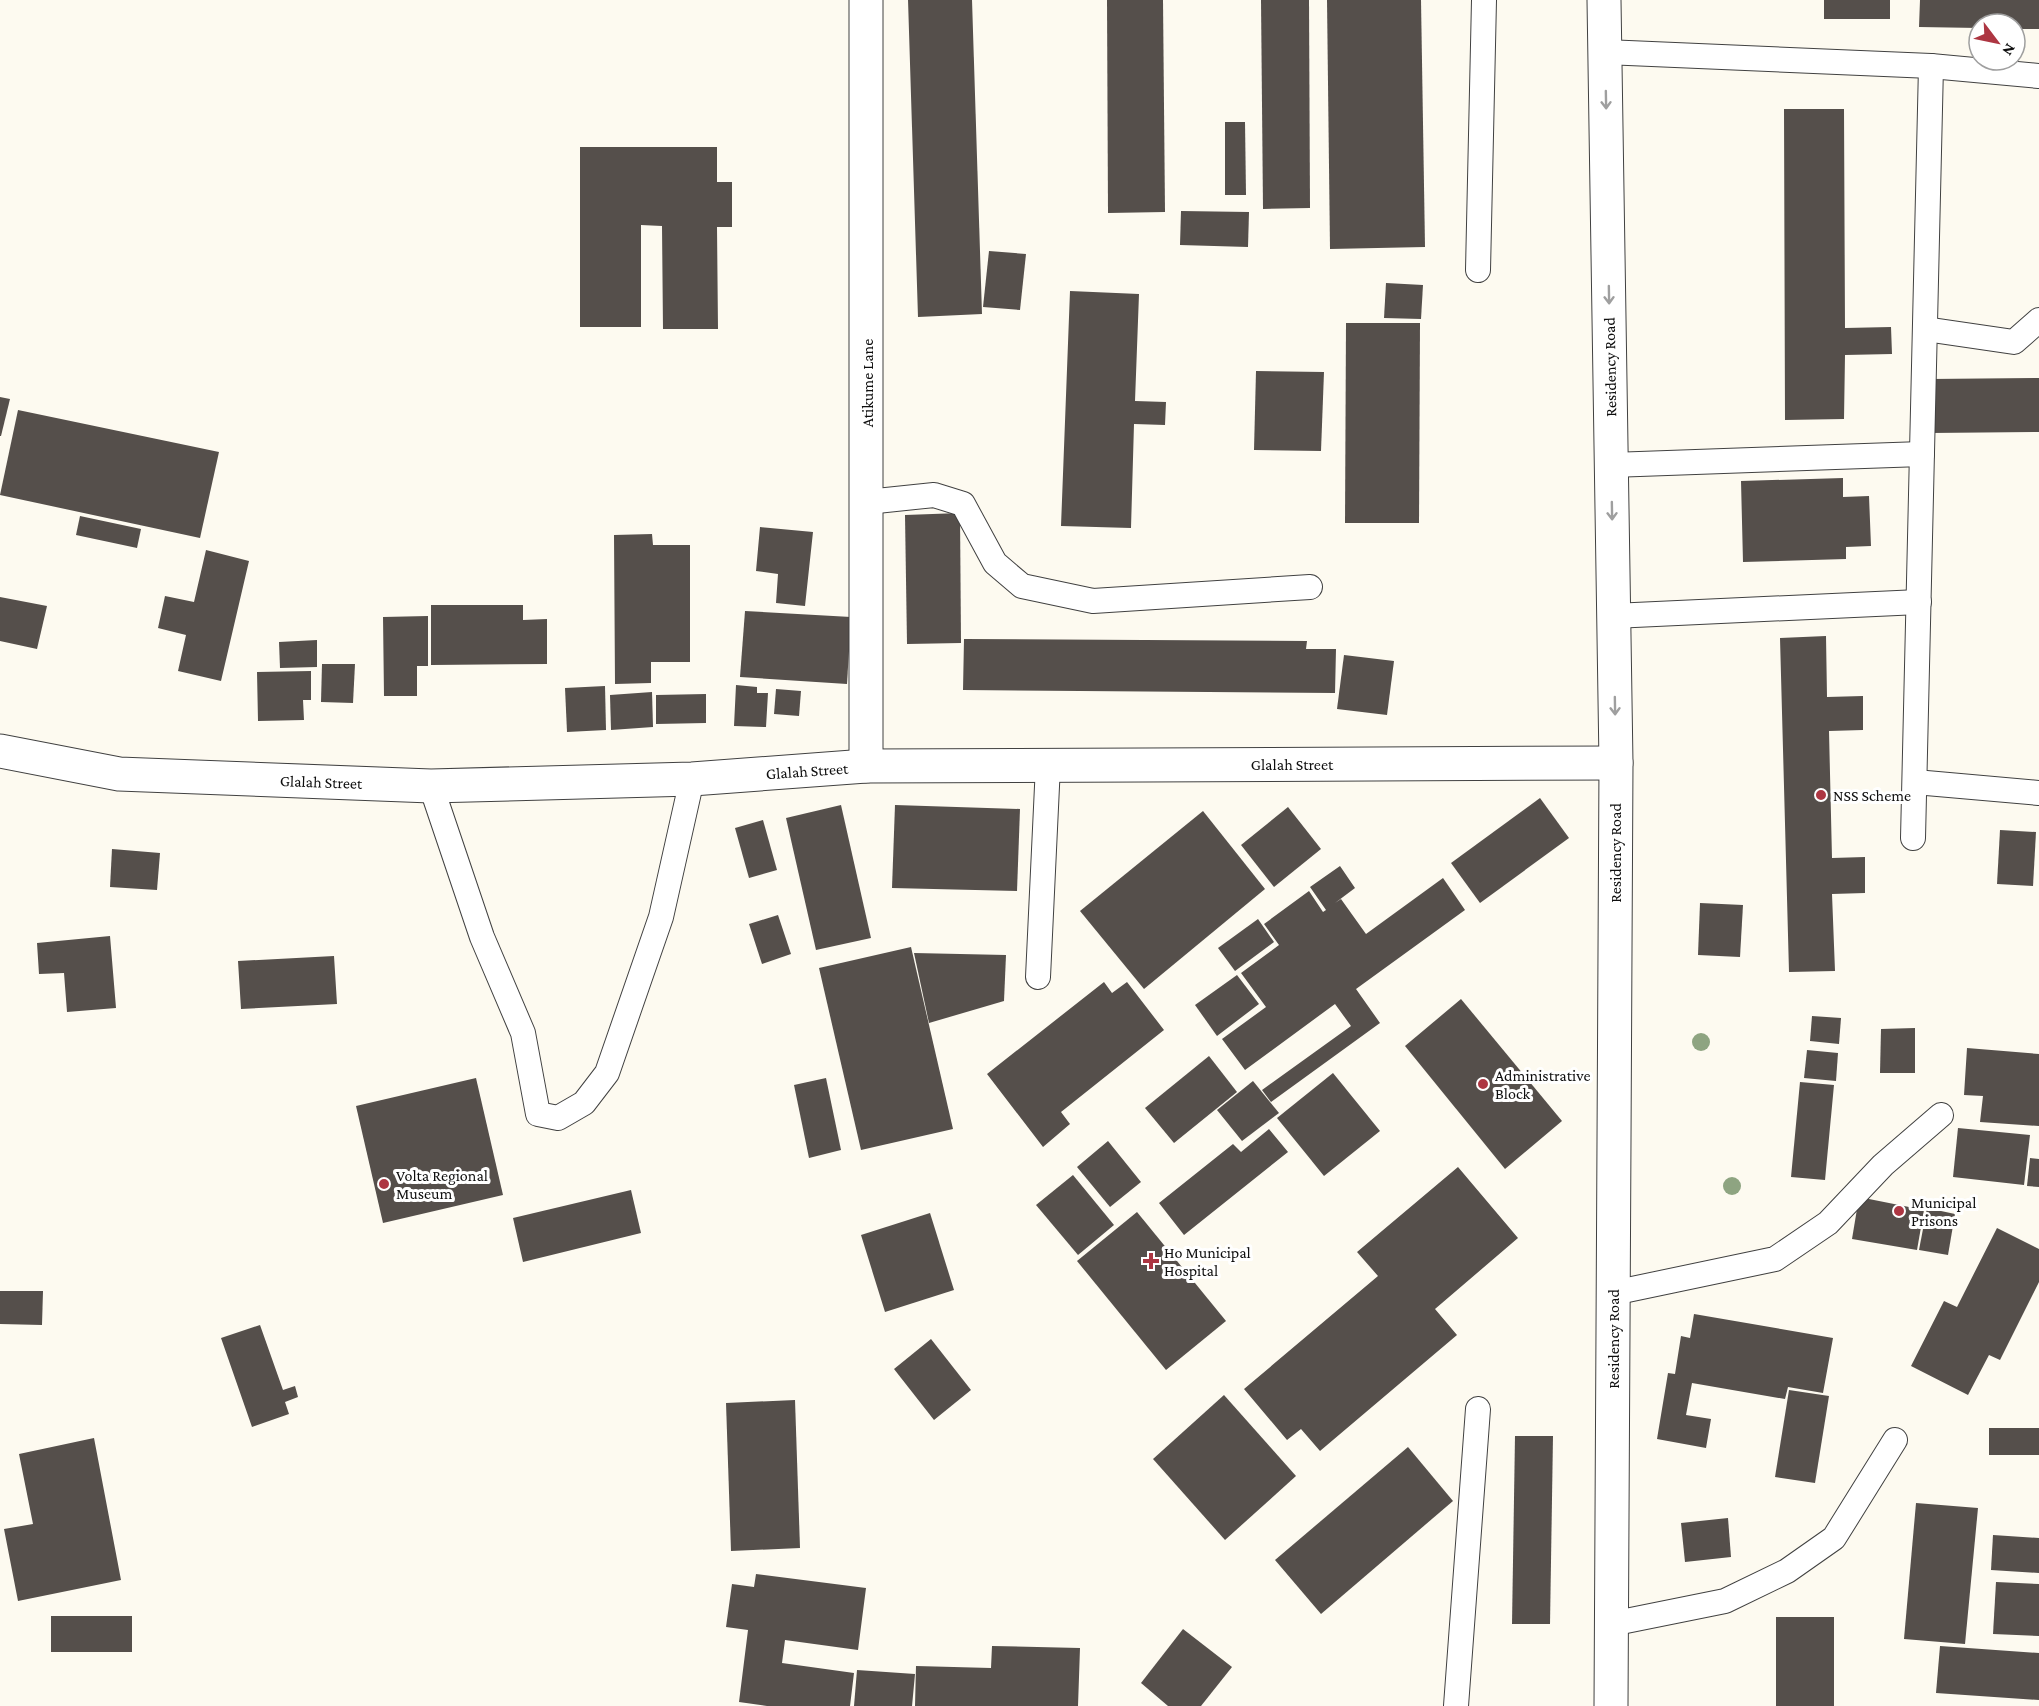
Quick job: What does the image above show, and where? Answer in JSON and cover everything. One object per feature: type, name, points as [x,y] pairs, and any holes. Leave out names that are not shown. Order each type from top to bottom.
[{"type":"street","name":"Atikume Lane","points":[[866,0],[867,766]]},
{"type":"street","name":"Residency Road","points":[[1604,0],[1616,763],[1611,1706]]},
{"type":"street","name":"Glalah Street","points":[[0,751],[118,774],[431,786],[692,779],[867,766],[1616,763]]},
{"type":"lane","points":[[1478,270],[1484,0]]},
{"type":"lane","points":[[1605,52],[1931,66],[2039,76]]},
{"type":"lane","points":[[1913,838],[1931,66]]},
{"type":"lane","points":[[1925,328],[2014,342],[2039,320]]},
{"type":"lane","points":[[1611,465],[1922,454]]},
{"type":"lane","points":[[867,502],[934,495],[963,504],[995,563],[1022,586],[1093,601],[1310,587]]},
{"type":"lane","points":[[1613,616],[1919,602]]},
{"type":"lane","points":[[1038,977],[1048,765]]},
{"type":"lane","points":[[431,786],[482,937],[523,1033],[538,1114],[558,1118],[584,1103],[607,1073],[661,917],[692,779]]},
{"type":"lane","points":[[1915,782],[2039,793]]},
{"type":"lane","points":[[1613,1293],[1774,1259],[1828,1223],[1883,1165],[1941,1115]]},
{"type":"lane","points":[[1456,1706],[1478,1409]]},
{"type":"lane","points":[[1611,1623],[1725,1601],[1787,1571],[1834,1538],[1895,1440]]},
{"type":"building","points":[[908,0],[972,0],[982,314],[918,317]]},
{"type":"building","points":[[1107,0],[1163,0],[1165,212],[1108,213]]},
{"type":"building","points":[[1261,0],[1309,0],[1310,208],[1263,209]]},
{"type":"building","points":[[1327,0],[1421,0],[1425,247],[1330,249]]},
{"type":"building","points":[[1824,0],[1890,0],[1890,19],[1824,19]]},
{"type":"building","points":[[1920,0],[2039,0],[2039,29],[2027,29],[2027,12],[1967,12],[1967,28],[1919,27]]},
{"type":"building","points":[[1784,109],[1844,109],[1845,328],[1891,327],[1892,354],[1845,355],[1844,419],[1785,420]]},
{"type":"building","points":[[1225,122],[1245,122],[1246,195],[1225,195]]},
{"type":"building","points":[[580,147],[717,147],[717,182],[732,182],[732,227],[717,227],[718,329],[663,329],[662,226],[641,225],[641,327],[580,327]]},
{"type":"building","points":[[1181,211],[1249,212],[1248,247],[1180,245]]},
{"type":"building","points":[[989,251],[1026,254],[1020,310],[983,307]]},
{"type":"building","points":[[1386,283],[1423,285],[1421,319],[1384,318]]},
{"type":"building","points":[[1070,291],[1139,294],[1135,401],[1166,402],[1165,425],[1134,424],[1131,528],[1061,526]]},
{"type":"building","points":[[1346,323],[1420,323],[1419,523],[1345,523]]},
{"type":"building","points":[[1256,371],[1324,372],[1321,451],[1254,450]]},
{"type":"building","points":[[2039,378],[2039,432],[1930,433],[1930,379]]},
{"type":"building","points":[[0,397],[10,399],[1,436],[0,436]]},
{"type":"building","points":[[18,410],[219,452],[200,538],[0,495]]},
{"type":"building","points":[[1843,478],[1843,497],[1869,496],[1871,546],[1846,547],[1846,559],[1743,562],[1741,481]]},
{"type":"building","points":[[960,513],[961,643],[907,644],[905,515]]},
{"type":"building","points":[[80,516],[141,529],[137,548],[76,535]]},
{"type":"building","points":[[760,527],[813,532],[805,606],[776,603],[778,574],[756,571]]},
{"type":"building","points":[[652,534],[653,545],[690,545],[690,662],[651,662],[651,683],[615,684],[614,535]]},
{"type":"building","points":[[206,550],[249,561],[221,681],[178,671],[186,635],[158,628],[165,596],[194,602]]},
{"type":"building","points":[[0,597],[47,606],[37,649],[0,641]]},
{"type":"building","points":[[431,605],[523,605],[523,620],[547,619],[547,664],[431,665]]},
{"type":"building","points":[[745,611],[851,617],[847,684],[740,677]]},
{"type":"building","points":[[428,616],[428,666],[417,666],[417,696],[384,696],[383,617]]},
{"type":"building","points":[[1826,636],[1827,697],[1863,696],[1863,730],[1829,731],[1832,858],[1865,857],[1865,893],[1832,894],[1835,971],[1789,972],[1780,638]]},
{"type":"building","points":[[964,639],[1307,641],[1306,649],[1336,649],[1335,693],[963,690]]},
{"type":"building","points":[[317,640],[317,667],[280,668],[279,642]]},
{"type":"building","points":[[1344,655],[1394,661],[1387,715],[1337,709]]},
{"type":"building","points":[[322,664],[355,664],[353,703],[321,702]]},
{"type":"building","points":[[311,671],[311,700],[303,700],[304,720],[258,721],[257,672]]},
{"type":"building","points":[[736,685],[757,687],[757,693],[768,693],[766,727],[734,726]]},
{"type":"building","points":[[605,686],[606,730],[567,732],[565,688]]},
{"type":"building","points":[[776,689],[801,691],[799,716],[774,714]]},
{"type":"building","points":[[652,692],[653,727],[611,730],[610,695]]},
{"type":"building","points":[[706,694],[706,723],[656,724],[656,695]]},
{"type":"building","points":[[1540,798],[1569,838],[1480,903],[1451,863]]},
{"type":"building","points":[[841,805],[871,938],[816,950],[786,818]]},
{"type":"building","points":[[895,805],[1020,809],[1017,891],[892,888]]},
{"type":"building","points":[[1288,807],[1321,849],[1274,887],[1241,845]]},
{"type":"building","points":[[1203,811],[1265,889],[1144,989],[1080,911]]},
{"type":"building","points":[[763,820],[777,870],[749,878],[735,828]]},
{"type":"building","points":[[2000,830],[2036,832],[2033,886],[1997,884]]},
{"type":"building","points":[[112,849],[160,853],[157,890],[110,887]]},
{"type":"building","points":[[1340,866],[1355,888],[1335,903],[1341,899],[1366,934],[1443,878],[1465,910],[1356,989],[1380,1023],[1271,1102],[1262,1090],[1351,1026],[1335,1004],[1245,1070],[1222,1039],[1266,1007],[1241,973],[1279,945],[1264,924],[1309,891],[1323,912],[1326,910],[1310,887]]},
{"type":"building","points":[[1700,903],[1743,905],[1740,957],[1698,955]]},
{"type":"building","points":[[778,915],[791,954],[762,964],[749,924]]},
{"type":"building","points":[[1258,919],[1274,942],[1235,971],[1218,948]]},
{"type":"building","points":[[110,936],[116,1008],[67,1012],[64,973],[39,974],[37,943]]},
{"type":"building","points":[[911,947],[953,1129],[861,1150],[819,968]]},
{"type":"building","points":[[914,953],[1006,955],[1004,1001],[929,1023]]},
{"type":"building","points":[[334,956],[337,1004],[241,1009],[238,961]]},
{"type":"building","points":[[1237,975],[1259,1004],[1217,1036],[1195,1005]]},
{"type":"building","points":[[1104,982],[1112,993],[1127,982],[1164,1030],[1061,1112],[1070,1124],[1043,1147],[987,1074]]},
{"type":"building","name":"Administrative Block","points":[[1461,999],[1562,1121],[1505,1169],[1405,1046]]},
{"type":"building","points":[[1812,1016],[1841,1018],[1839,1044],[1810,1041]]},
{"type":"building","points":[[1915,1028],[1915,1073],[1880,1073],[1881,1029]]},
{"type":"building","points":[[1967,1048],[2039,1054],[2039,1126],[1980,1122],[1983,1096],[1964,1095]]},
{"type":"building","points":[[1807,1050],[1838,1053],[1836,1081],[1804,1078]]},
{"type":"building","points":[[1209,1056],[1237,1092],[1174,1143],[1145,1108]]},
{"type":"building","points":[[1333,1073],[1380,1131],[1324,1176],[1277,1118]]},
{"type":"building","points":[[476,1078],[503,1195],[383,1223],[356,1106]]},
{"type":"building","points":[[826,1078],[841,1150],[809,1158],[794,1085]]},
{"type":"building","points":[[1253,1081],[1279,1113],[1242,1141],[1217,1110]]},
{"type":"building","points":[[1800,1082],[1834,1085],[1825,1180],[1791,1177]]},
{"type":"building","points":[[1958,1128],[2030,1135],[2024,1185],[1953,1177]]},
{"type":"building","points":[[1269,1129],[1288,1152],[1184,1235],[1159,1203],[1233,1144],[1241,1152]]},
{"type":"building","points":[[1108,1141],[1141,1182],[1110,1207],[1077,1167]]},
{"type":"building","points":[[2030,1158],[2039,1159],[2039,1187],[2027,1186]]},
{"type":"building","points":[[1458,1167],[1518,1238],[1435,1309],[1457,1335],[1320,1451],[1301,1429],[1287,1440],[1244,1389],[1378,1276],[1357,1252]]},
{"type":"building","points":[[1073,1175],[1114,1225],[1078,1255],[1036,1205]]},
{"type":"building","points":[[631,1190],[641,1233],[523,1262],[513,1218]]},
{"type":"building","points":[[1859,1197],[1924,1210],[1917,1250],[1852,1239]]},
{"type":"building","points":[[1927,1208],[1955,1214],[1948,1255],[1919,1250]]},
{"type":"building","points":[[1137,1212],[1226,1321],[1166,1370],[1077,1261]]},
{"type":"building","points":[[930,1213],[954,1290],[885,1312],[861,1235]]},
{"type":"building","points":[[1997,1228],[2039,1249],[2039,1282],[2000,1360],[1989,1355],[1968,1395],[1911,1366],[1944,1301],[1957,1307]]},
{"type":"building","points":[[0,1291],[43,1291],[42,1325],[0,1324]]},
{"type":"building","points":[[1694,1314],[1833,1338],[1823,1393],[1788,1387],[1785,1399],[1692,1383],[1686,1415],[1711,1419],[1706,1448],[1657,1439],[1668,1373],[1675,1374],[1681,1336],[1690,1338]]},
{"type":"building","points":[[260,1325],[283,1390],[295,1386],[298,1397],[285,1402],[289,1414],[252,1427],[221,1338]]},
{"type":"building","points":[[931,1339],[971,1390],[934,1420],[894,1369]]},
{"type":"building","points":[[1789,1390],[1829,1396],[1815,1483],[1775,1477]]},
{"type":"building","points":[[1224,1395],[1296,1476],[1225,1540],[1153,1459]]},
{"type":"building","points":[[795,1400],[800,1548],[731,1551],[726,1403]]},
{"type":"building","points":[[1989,1428],[2039,1428],[2039,1455],[1989,1455]]},
{"type":"building","points":[[1515,1436],[1553,1436],[1550,1624],[1512,1624]]},
{"type":"building","points":[[94,1438],[121,1580],[18,1601],[4,1529],[33,1524],[19,1454]]},
{"type":"building","points":[[1408,1447],[1453,1501],[1321,1614],[1275,1560]]},
{"type":"building","points":[[1916,1503],[1978,1508],[1965,1644],[1904,1639]]},
{"type":"building","points":[[1728,1518],[1731,1557],[1685,1562],[1681,1523]]},
{"type":"building","points":[[1993,1535],[2039,1538],[2039,1573],[1991,1570]]},
{"type":"building","points":[[756,1574],[866,1588],[858,1650],[785,1640],[782,1663],[854,1673],[850,1706],[767,1706],[739,1702],[748,1630],[726,1627],[732,1584],[754,1587]]},
{"type":"building","points":[[1996,1582],[2039,1584],[2039,1636],[1993,1634]]},
{"type":"building","points":[[51,1616],[132,1616],[132,1652],[51,1652]]},
{"type":"building","points":[[1776,1617],[1834,1617],[1834,1706],[1776,1706]]},
{"type":"building","points":[[1183,1629],[1232,1667],[1201,1706],[1168,1706],[1141,1683]]},
{"type":"building","points":[[992,1646],[1080,1648],[1078,1706],[915,1706],[916,1666],[991,1668]]},
{"type":"building","points":[[1940,1646],[2039,1653],[2039,1700],[1936,1693]]},
{"type":"building","points":[[857,1670],[915,1674],[912,1706],[854,1706]]},
{"type":"place","name":"NSS Scheme","points":[[1821,795]]},
{"type":"place","name":"Administrative Block","points":[[1483,1084]]},
{"type":"place","name":"Volta Regional Museum","points":[[384,1184]]},
{"type":"place","name":"Municipal Prisons","points":[[1899,1211]]},
{"type":"place","name":"Ho Municipal Hospital","points":[[1151,1261]]}]
